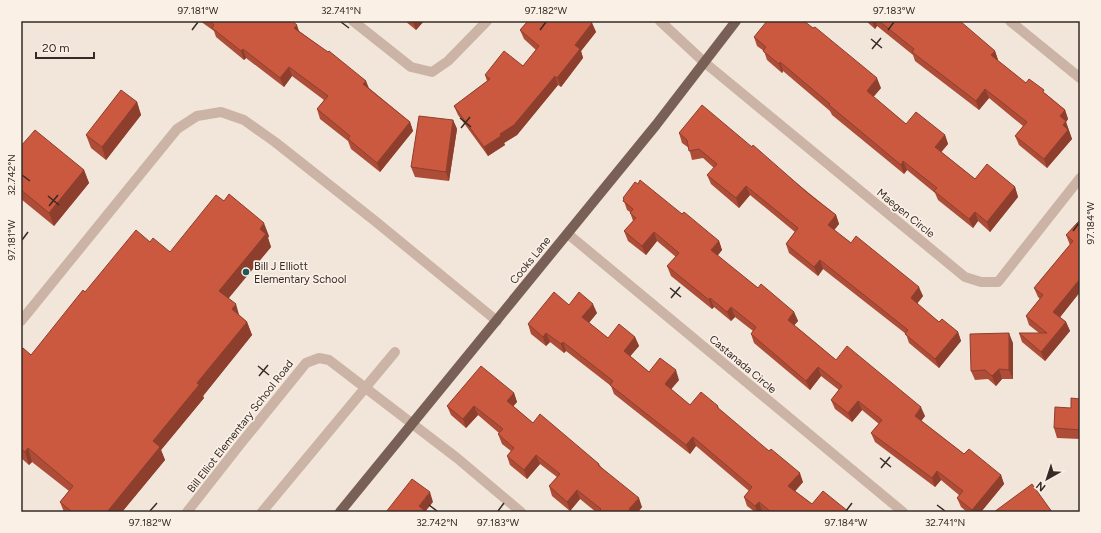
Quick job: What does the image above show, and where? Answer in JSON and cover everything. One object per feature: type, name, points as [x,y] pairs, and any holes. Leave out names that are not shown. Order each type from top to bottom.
[{"type":"main road","name":"Cooks Lane","points":[[340,512],[656,125],[736,21]]},
{"type":"street","points":[[353,21],[411,66],[432,72],[448,61],[487,21]]},
{"type":"street","points":[[660,21],[704,62]]},
{"type":"street","points":[[1010,21],[1080,78]]},
{"type":"street","name":"Maegen Circle","points":[[704,62],[965,276],[981,282],[998,282],[1080,178]]},
{"type":"street","points":[[21,321],[177,129],[197,116],[221,112],[244,120],[275,142],[375,221],[496,320]]},
{"type":"street","name":"Castanada Circle","points":[[568,234],[903,512]]},
{"type":"street","points":[[262,512],[395,352]]},
{"type":"street","name":"Bill Elliot Elementary School Road","points":[[187,512],[306,363],[319,358],[329,360],[412,424]]},
{"type":"street","points":[[412,424],[457,458],[521,512]]},
{"type":"building","points":[[209,21],[292,21],[297,25],[294,28],[328,52],[329,51],[366,81],[363,84],[410,122],[377,163],[348,139],[350,136],[317,109],[328,96],[289,67],[280,78],[243,49],[241,51],[212,28],[214,25]]},
{"type":"building","points":[[528,21],[590,21],[592,23],[575,45],[580,49],[557,78],[555,76],[514,125],[484,147],[454,106],[490,79],[485,75],[504,51],[523,66],[539,46],[520,30]]},
{"type":"building","points":[[767,21],[804,21],[813,28],[815,27],[877,78],[867,91],[906,124],[916,112],[945,135],[935,147],[975,179],[987,164],[1015,187],[987,222],[975,212],[969,219],[934,191],[937,188],[903,161],[901,165],[780,62],[779,64],[763,51],[766,47],[754,37]]},
{"type":"building","points":[[879,21],[960,21],[995,51],[991,55],[1026,83],[1029,79],[1044,90],[1043,92],[1065,110],[1060,116],[1066,121],[1063,125],[1068,130],[1044,159],[1015,136],[1027,122],[985,89],[976,101],[912,52],[914,49]]},
{"type":"building","points":[[121,90],[137,102],[102,147],[86,135]]},
{"type":"building","points":[[702,105],[752,147],[753,145],[810,195],[836,215],[828,225],[851,243],[856,236],[919,287],[911,298],[939,322],[942,319],[958,332],[935,359],[905,334],[908,330],[820,260],[814,267],[786,244],[798,228],[746,186],[736,198],[707,175],[717,164],[699,149],[689,151],[687,140],[679,133]]},
{"type":"building","points":[[419,116],[453,120],[446,172],[411,167]]},
{"type":"building","points":[[35,130],[84,170],[49,213],[21,190],[21,146]]},
{"type":"building","points":[[640,180],[682,214],[684,212],[719,241],[711,250],[758,288],[761,284],[794,312],[788,320],[836,360],[847,346],[921,407],[915,416],[964,454],[969,449],[1001,475],[972,510],[957,498],[963,491],[937,471],[932,478],[871,433],[882,420],[858,401],[848,413],[831,400],[842,386],[818,367],[806,381],[751,334],[756,327],[731,307],[727,312],[710,298],[709,300],[667,266],[679,253],[654,232],[642,246],[624,231],[636,218],[630,213],[633,209],[623,201],[623,198],[635,182],[638,184]]},
{"type":"building","points":[[229,194],[264,223],[260,229],[266,234],[219,291],[236,304],[232,309],[247,322],[197,383],[199,385],[153,441],[160,447],[107,512],[72,512],[60,502],[73,486],[28,448],[25,452],[21,449],[21,350],[23,348],[31,355],[83,290],[85,292],[136,230],[150,242],[153,238],[170,252],[216,195],[224,201]]},
{"type":"building","points":[[1080,220],[1080,279],[1053,312],[1066,322],[1041,352],[1019,333],[1047,333],[1026,316],[1043,295],[1034,288],[1073,241],[1066,235]]},
{"type":"building","points":[[554,292],[569,305],[579,292],[593,304],[582,317],[608,338],[619,324],[635,337],[624,351],[649,372],[660,358],[676,370],[665,384],[690,405],[701,392],[769,451],[771,449],[800,473],[788,486],[812,504],[823,491],[849,512],[771,512],[759,502],[755,506],[744,497],[752,487],[693,437],[686,445],[610,385],[613,381],[563,342],[561,344],[546,333],[543,337],[528,324]]},
{"type":"building","points":[[1009,333],[1009,370],[999,369],[992,376],[985,370],[971,371],[970,334]]},
{"type":"building","points":[[481,366],[514,393],[507,401],[533,423],[540,414],[599,464],[598,465],[639,498],[629,509],[633,512],[598,512],[601,509],[577,490],[567,502],[549,486],[560,474],[536,455],[524,470],[507,456],[514,448],[498,434],[503,429],[474,406],[463,419],[447,406]]},
{"type":"building","points":[[1071,398],[1080,399],[1080,430],[1054,428],[1055,407],[1071,408]]},
{"type":"building","points":[[412,479],[430,492],[419,506],[426,512],[386,512]]},
{"type":"building","points":[[1032,484],[1052,512],[994,512]]},
{"type":"place","name":"Bill J Elliott Elementary School","points":[[246,272]]}]
